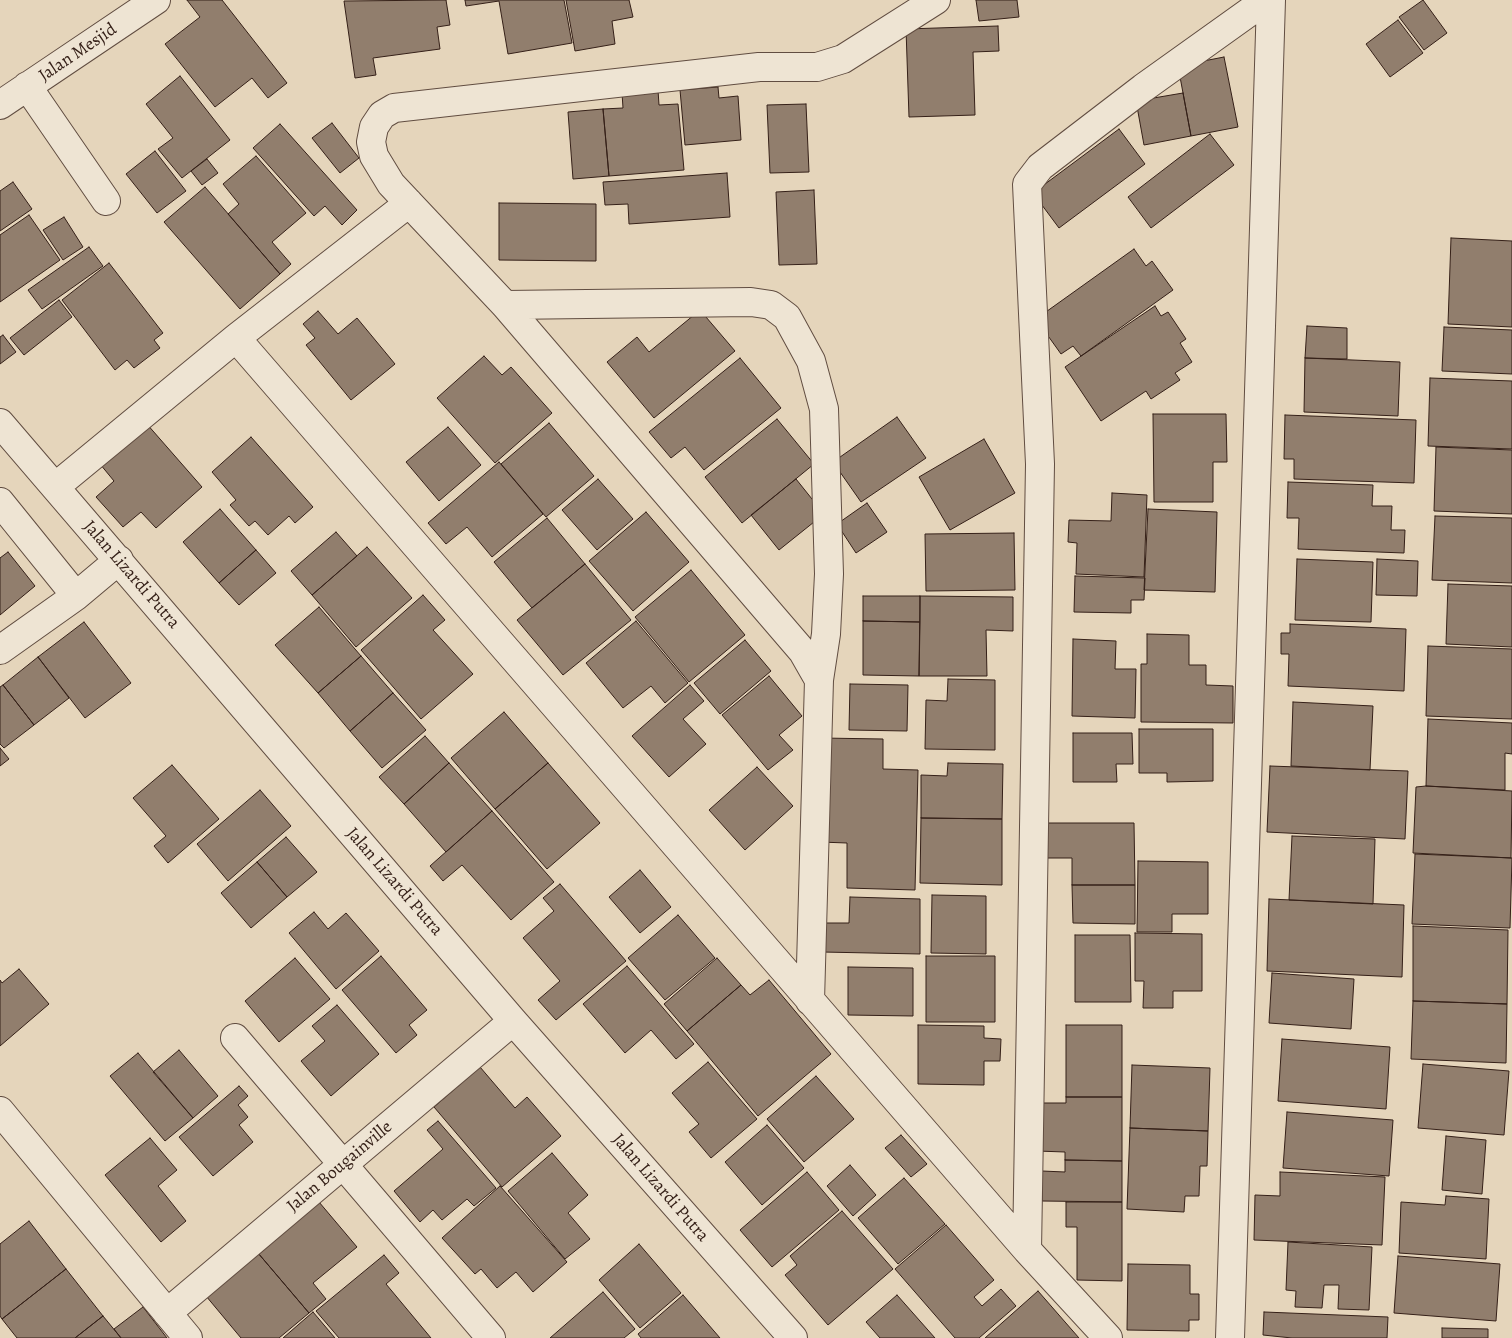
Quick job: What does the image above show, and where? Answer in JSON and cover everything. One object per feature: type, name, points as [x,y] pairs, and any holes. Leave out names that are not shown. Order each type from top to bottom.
[{"type":"street","name":"Jalan Mesjid","points":[[0,105],[156,0]]},
{"type":"street","points":[[819,680],[803,652],[505,305],[391,184],[374,156],[371,142],[374,127],[382,115],[394,108],[759,67],[817,67],[843,58],[936,0]]},
{"type":"street","points":[[1027,1250],[1040,464],[1027,184],[1040,167],[1143,88],[1266,0]]},
{"type":"street","points":[[1230,1338],[1271,0]]},
{"type":"street","points":[[28,86],[106,201]]},
{"type":"street","points":[[55,486],[236,338],[409,202]]},
{"type":"street","points":[[505,305],[751,302],[771,305],[787,317],[811,361],[824,409],[829,574],[826,634],[819,680],[810,1001]]},
{"type":"street","points":[[236,338],[1027,1250],[1108,1338]]},
{"type":"street","name":"Jalan Lizardi Putra","points":[[0,423],[513,1021],[793,1338]]},
{"type":"street","points":[[0,502],[76,596]]},
{"type":"street","points":[[0,650],[76,596],[118,560]]},
{"type":"street","name":"Jalan Bougainville","points":[[167,1313],[513,1021]]},
{"type":"street","points":[[235,1038],[491,1338]]},
{"type":"street","points":[[0,1111],[187,1338]]},
{"type":"building","points":[[187,0],[222,0],[287,83],[268,98],[252,78],[215,107],[165,44],[200,17]]},
{"type":"building","points":[[446,0],[450,25],[437,27],[440,49],[373,58],[376,75],[355,78],[344,1]]},
{"type":"building","points":[[465,0],[564,0],[572,43],[508,54],[499,1],[466,6]]},
{"type":"building","points":[[566,0],[629,0],[633,17],[612,21],[615,44],[575,51]]},
{"type":"building","points":[[976,0],[1017,0],[1019,17],[979,21]]},
{"type":"building","points":[[1423,0],[1447,33],[1424,50],[1399,17]]},
{"type":"building","points":[[1398,20],[1423,53],[1390,77],[1366,44]]},
{"type":"building","points":[[998,26],[999,51],[973,52],[975,115],[909,117],[906,29]]},
{"type":"building","points":[[1224,57],[1238,127],[1191,136],[1178,66]]},
{"type":"building","points":[[180,76],[230,140],[182,178],[158,149],[173,138],[146,104]]},
{"type":"building","points":[[718,87],[719,98],[738,96],[741,140],[685,145],[680,90]]},
{"type":"building","points":[[658,90],[659,105],[678,104],[684,170],[609,176],[603,109],[623,108],[622,93]]},
{"type":"building","points":[[1183,93],[1191,136],[1144,145],[1136,101]]},
{"type":"building","points":[[806,104],[809,172],[770,173],[767,105]]},
{"type":"building","points":[[603,109],[609,176],[573,179],[568,112]]},
{"type":"building","points":[[332,123],[359,158],[340,173],[312,138]]},
{"type":"building","points":[[280,124],[357,210],[342,225],[325,206],[314,216],[253,148]]},
{"type":"building","points":[[1119,129],[1145,164],[1059,228],[1033,193]]},
{"type":"building","points":[[1210,134],[1234,165],[1151,228],[1128,197]]},
{"type":"building","points":[[155,151],[186,191],[157,213],[126,174]]},
{"type":"building","points":[[256,156],[306,213],[272,242],[291,264],[280,274],[228,214],[239,204],[223,184]]},
{"type":"building","points":[[207,159],[218,173],[202,185],[191,171]]},
{"type":"building","points":[[727,173],[730,217],[629,224],[628,204],[605,205],[603,182]]},
{"type":"building","points":[[13,182],[32,209],[0,231],[0,191]]},
{"type":"building","points":[[205,187],[280,274],[240,309],[164,222]]},
{"type":"building","points":[[814,190],[817,264],[779,265],[776,192]]},
{"type":"building","points":[[499,203],[596,204],[596,261],[499,260]]},
{"type":"building","points":[[29,215],[60,260],[0,302],[0,235]]},
{"type":"building","points":[[64,217],[83,247],[63,260],[43,230]]},
{"type":"building","points":[[1451,238],[1512,241],[1512,327],[1448,324]]},
{"type":"building","points":[[89,247],[103,266],[42,309],[28,290]]},
{"type":"building","points":[[1134,249],[1146,266],[1152,261],[1173,290],[1081,356],[1073,346],[1061,354],[1036,319]]},
{"type":"building","points":[[109,263],[163,333],[154,340],[160,348],[134,368],[127,360],[115,370],[62,300]]},
{"type":"building","points":[[59,300],[72,317],[24,355],[10,338]]},
{"type":"building","points":[[1155,306],[1161,316],[1168,312],[1186,339],[1180,343],[1192,362],[1175,373],[1180,380],[1151,399],[1146,391],[1101,421],[1065,367]]},
{"type":"building","points":[[700,310],[735,351],[654,418],[607,362],[637,337],[649,352]]},
{"type":"building","points":[[318,311],[338,334],[357,318],[395,364],[351,400],[306,345],[315,338],[303,324]]},
{"type":"building","points":[[1307,326],[1347,328],[1347,359],[1305,358]]},
{"type":"building","points":[[1444,327],[1512,330],[1512,374],[1442,371]]},
{"type":"building","points":[[3,335],[16,352],[0,364],[0,337]]},
{"type":"building","points":[[484,356],[502,375],[511,367],[552,413],[495,463],[437,398]]},
{"type":"building","points":[[740,358],[781,408],[704,470],[685,447],[671,458],[649,432]]},
{"type":"building","points":[[1305,358],[1400,362],[1398,416],[1304,412]]},
{"type":"building","points":[[1430,378],[1512,381],[1512,449],[1428,446]]},
{"type":"building","points":[[1153,414],[1226,414],[1227,462],[1213,462],[1213,502],[1154,502]]},
{"type":"building","points":[[1285,415],[1416,420],[1414,483],[1294,479],[1294,459],[1284,459]]},
{"type":"building","points":[[897,417],[926,458],[861,502],[833,462]]},
{"type":"building","points":[[777,419],[814,464],[742,523],[705,477]]},
{"type":"building","points":[[146,423],[202,487],[156,528],[141,512],[123,527],[96,497],[114,481],[100,464]]},
{"type":"building","points":[[549,423],[594,476],[546,517],[501,464]]},
{"type":"building","points":[[448,427],[481,465],[439,501],[406,462]]},
{"type":"building","points":[[251,437],[313,507],[295,523],[289,516],[268,535],[255,521],[249,526],[230,505],[236,500],[212,472]]},
{"type":"building","points":[[984,439],[1015,493],[950,530],[919,477]]},
{"type":"building","points":[[1436,447],[1512,450],[1512,514],[1434,511]]},
{"type":"building","points":[[499,462],[543,514],[492,557],[467,527],[446,544],[428,523]]},
{"type":"building","points":[[598,479],[633,519],[597,550],[562,510]]},
{"type":"building","points":[[796,479],[824,514],[779,550],[751,515]]},
{"type":"building","points":[[1288,482],[1373,485],[1372,506],[1392,506],[1391,530],[1405,530],[1404,553],[1298,549],[1299,518],[1287,518]]},
{"type":"building","points":[[1112,493],[1147,495],[1144,577],[1076,574],[1077,543],[1068,542],[1069,520],[1111,521]]},
{"type":"building","points":[[867,503],[887,532],[856,553],[837,524]]},
{"type":"building","points":[[220,509],[256,550],[219,583],[183,542]]},
{"type":"building","points":[[1148,509],[1217,512],[1215,592],[1144,590]]},
{"type":"building","points":[[646,512],[689,562],[633,611],[589,561]]},
{"type":"building","points":[[1435,516],[1512,518],[1512,583],[1432,580]]},
{"type":"building","points":[[547,518],[585,564],[532,608],[494,562]]},
{"type":"building","points":[[336,532],[357,556],[312,595],[291,571]]},
{"type":"building","points":[[1014,533],[1015,590],[926,591],[925,534]]},
{"type":"building","points":[[367,547],[412,598],[356,647],[312,595]]},
{"type":"building","points":[[256,550],[276,573],[239,605],[219,583]]},
{"type":"building","points":[[8,552],[35,586],[0,615],[0,558]]},
{"type":"building","points":[[1297,559],[1373,562],[1371,622],[1295,620]]},
{"type":"building","points":[[1377,559],[1418,561],[1417,596],[1376,595]]},
{"type":"building","points":[[585,564],[631,620],[563,675],[517,620]]},
{"type":"building","points":[[691,570],[745,635],[689,682],[635,617]]},
{"type":"building","points":[[1075,576],[1145,578],[1144,600],[1131,600],[1131,613],[1074,612]]},
{"type":"building","points":[[1448,584],[1512,586],[1512,647],[1446,644]]},
{"type":"building","points":[[423,595],[445,620],[433,630],[473,674],[421,719],[361,650]]},
{"type":"building","points":[[863,596],[920,596],[920,622],[863,621]]},
{"type":"building","points":[[920,596],[1013,597],[1013,631],[986,630],[987,676],[919,676]]},
{"type":"building","points":[[319,607],[361,656],[318,693],[275,645]]},
{"type":"building","points":[[636,621],[688,683],[665,703],[651,686],[623,708],[586,663]]},
{"type":"building","points":[[863,621],[920,622],[919,676],[863,675]]},
{"type":"building","points":[[84,622],[131,683],[85,718],[38,657]]},
{"type":"building","points":[[1290,624],[1406,629],[1404,691],[1288,686],[1289,654],[1281,654],[1281,633],[1290,633]]},
{"type":"building","points":[[1147,634],[1189,635],[1189,665],[1206,665],[1206,685],[1233,686],[1233,723],[1141,722],[1141,664],[1147,664]]},
{"type":"building","points":[[1073,639],[1116,641],[1115,669],[1136,669],[1135,718],[1072,716]]},
{"type":"building","points":[[745,640],[771,671],[720,714],[694,683]]},
{"type":"building","points":[[1428,646],[1512,649],[1512,719],[1426,716]]},
{"type":"building","points":[[361,656],[393,693],[350,731],[318,693]]},
{"type":"building","points":[[38,657],[69,698],[34,725],[3,685]]},
{"type":"building","points":[[769,676],[802,716],[779,735],[793,750],[768,770],[722,715]]},
{"type":"building","points":[[948,679],[995,680],[995,750],[925,749],[926,700],[947,701]]},
{"type":"building","points":[[850,684],[908,685],[907,731],[849,730]]},
{"type":"building","points":[[3,685],[34,725],[4,748],[0,744],[0,687]]},
{"type":"building","points":[[690,685],[704,701],[683,719],[706,744],[669,777],[632,736]]},
{"type":"building","points":[[393,693],[426,730],[382,768],[350,731]]},
{"type":"building","points":[[1293,702],[1373,706],[1370,770],[1291,766]]},
{"type":"building","points":[[504,712],[548,763],[495,809],[451,758]]},
{"type":"building","points":[[1428,719],[1512,723],[1512,754],[1505,753],[1505,790],[1426,786]]},
{"type":"building","points":[[1139,729],[1213,729],[1213,781],[1167,782],[1167,773],[1139,773]]},
{"type":"building","points":[[1073,733],[1132,733],[1133,764],[1116,764],[1117,782],[1073,782]]},
{"type":"building","points":[[425,736],[449,763],[404,804],[379,777]]},
{"type":"building","points":[[821,738],[883,739],[883,769],[918,770],[915,890],[847,888],[847,843],[820,842]]},
{"type":"building","points":[[0,748],[9,759],[0,766]]},
{"type":"building","points":[[449,763],[492,811],[446,852],[404,804]]},
{"type":"building","points":[[548,763],[600,823],[547,869],[495,809]]},
{"type":"building","points":[[948,763],[1003,764],[1002,819],[921,818],[921,775],[947,776]]},
{"type":"building","points":[[172,765],[219,819],[168,863],[154,846],[166,836],[133,798]]},
{"type":"building","points":[[1270,766],[1408,771],[1405,839],[1267,832]]},
{"type":"building","points":[[757,767],[793,806],[745,850],[709,810]]},
{"type":"building","points":[[1416,787],[1512,791],[1511,858],[1413,853]]},
{"type":"building","points":[[260,790],[291,826],[228,881],[197,844]]},
{"type":"building","points":[[492,811],[554,882],[511,920],[462,865],[443,881],[430,866]]},
{"type":"building","points":[[921,818],[1002,819],[1002,885],[920,883]]},
{"type":"building","points":[[1046,823],[1134,823],[1135,885],[1072,885],[1072,858],[1047,858]]},
{"type":"building","points":[[1292,836],[1375,839],[1373,904],[1289,900]]},
{"type":"building","points":[[286,837],[317,872],[287,897],[257,862]]},
{"type":"building","points":[[1415,854],[1512,858],[1510,928],[1412,924]]},
{"type":"building","points":[[1138,861],[1208,862],[1208,914],[1172,914],[1172,932],[1137,932]]},
{"type":"building","points":[[257,862],[287,897],[251,928],[221,893]]},
{"type":"building","points":[[640,870],[671,907],[640,933],[609,897]]},
{"type":"building","points":[[560,884],[626,961],[556,1020],[538,1000],[560,981],[523,938],[554,911],[543,898]]},
{"type":"building","points":[[1072,885],[1135,885],[1135,924],[1073,923]]},
{"type":"building","points":[[932,895],[986,896],[986,954],[931,953]]},
{"type":"building","points":[[850,897],[920,899],[920,954],[822,952],[822,923],[849,923]]},
{"type":"building","points":[[1269,899],[1404,905],[1402,977],[1267,971]]},
{"type":"building","points":[[314,912],[328,929],[346,913],[379,951],[336,989],[289,933]]},
{"type":"building","points":[[678,915],[715,958],[665,1000],[628,958]]},
{"type":"building","points":[[1413,926],[1508,930],[1507,1004],[1413,1001]]},
{"type":"building","points":[[1135,933],[1202,934],[1202,991],[1173,991],[1173,1008],[1143,1008],[1144,981],[1135,981]]},
{"type":"building","points":[[1075,935],[1130,935],[1131,1002],[1075,1002]]},
{"type":"building","points":[[381,956],[427,1010],[409,1025],[417,1035],[396,1053],[342,990]]},
{"type":"building","points":[[926,956],[995,956],[995,1022],[926,1022]]},
{"type":"building","points":[[295,958],[330,999],[279,1042],[245,1001]]},
{"type":"building","points":[[717,958],[741,985],[687,1031],[664,1004]]},
{"type":"building","points":[[627,966],[694,1044],[676,1059],[651,1030],[625,1053],[583,1004]]},
{"type":"building","points":[[848,967],[913,968],[913,1016],[848,1015]]},
{"type":"building","points":[[19,969],[49,1004],[0,1046],[0,980],[2,983]]},
{"type":"building","points":[[1272,973],[1354,979],[1351,1029],[1269,1023]]},
{"type":"building","points":[[769,980],[831,1054],[758,1116],[687,1031],[741,985],[750,995]]},
{"type":"building","points":[[1413,1001],[1507,1004],[1506,1063],[1411,1059]]},
{"type":"building","points":[[337,1005],[379,1054],[331,1096],[301,1061],[325,1041],[312,1026]]},
{"type":"building","points":[[918,1025],[984,1026],[984,1038],[1001,1039],[1000,1061],[984,1061],[984,1085],[918,1084]]},
{"type":"building","points":[[1066,1025],[1122,1025],[1122,1097],[1066,1097]]},
{"type":"building","points":[[1282,1039],[1390,1047],[1386,1109],[1278,1101]]},
{"type":"building","points":[[179,1050],[218,1096],[193,1118],[153,1072]]},
{"type":"building","points":[[138,1053],[193,1118],[165,1141],[110,1076]]},
{"type":"building","points":[[708,1062],[757,1119],[711,1158],[689,1132],[699,1124],[672,1093]]},
{"type":"building","points":[[1423,1064],[1509,1071],[1504,1135],[1418,1128]]},
{"type":"building","points":[[1132,1065],[1210,1068],[1208,1131],[1130,1128]]},
{"type":"building","points":[[480,1067],[515,1108],[527,1097],[561,1136],[502,1187],[434,1107]]},
{"type":"building","points":[[816,1076],[854,1119],[804,1162],[767,1119]]},
{"type":"building","points":[[239,1086],[248,1096],[238,1105],[248,1117],[239,1125],[253,1142],[213,1176],[179,1137]]},
{"type":"building","points":[[1066,1097],[1122,1097],[1122,1161],[1065,1160],[1065,1152],[1037,1151],[1038,1103],[1066,1103]]},
{"type":"building","points":[[1287,1112],[1393,1120],[1389,1176],[1283,1168]]},
{"type":"building","points":[[438,1121],[496,1188],[474,1206],[467,1199],[442,1220],[433,1210],[420,1222],[394,1191],[443,1149],[427,1130]]},
{"type":"building","points":[[767,1125],[804,1168],[762,1205],[725,1162]]},
{"type":"building","points":[[1130,1128],[1208,1131],[1207,1166],[1200,1166],[1199,1196],[1185,1196],[1184,1212],[1127,1209]]},
{"type":"building","points":[[901,1135],[927,1164],[911,1177],[885,1148]]},
{"type":"building","points":[[1446,1136],[1486,1140],[1482,1194],[1442,1190]]},
{"type":"building","points":[[150,1138],[177,1170],[158,1186],[186,1221],[161,1242],[105,1175]]},
{"type":"building","points":[[552,1153],[588,1195],[568,1213],[590,1239],[565,1259],[508,1191]]},
{"type":"building","points":[[1065,1160],[1122,1161],[1122,1202],[1042,1201],[1042,1171],[1065,1172]]},
{"type":"building","points":[[850,1165],[876,1195],[853,1216],[827,1186]]},
{"type":"building","points":[[807,1172],[839,1210],[772,1267],[740,1230]]},
{"type":"building","points":[[1280,1172],[1385,1177],[1382,1245],[1254,1240],[1255,1195],[1280,1196]]},
{"type":"building","points":[[904,1178],[945,1224],[898,1264],[858,1218]]},
{"type":"building","points":[[500,1186],[567,1262],[533,1292],[516,1272],[497,1288],[481,1269],[475,1274],[442,1238]]},
{"type":"building","points":[[1446,1196],[1489,1199],[1486,1259],[1399,1253],[1401,1202],[1445,1205]]},
{"type":"building","points":[[319,1202],[357,1247],[313,1283],[326,1299],[309,1313],[258,1253]]},
{"type":"building","points":[[1066,1202],[1122,1202],[1122,1281],[1077,1280],[1077,1227],[1066,1227]]},
{"type":"building","points":[[842,1211],[893,1269],[828,1325],[785,1275],[797,1265],[790,1256]]},
{"type":"building","points":[[29,1221],[66,1269],[2,1319],[0,1316],[0,1244]]},
{"type":"building","points":[[946,1225],[994,1280],[974,1297],[982,1306],[1001,1289],[1016,1306],[979,1338],[955,1338],[895,1269]]},
{"type":"building","points":[[1288,1242],[1372,1247],[1369,1310],[1338,1309],[1339,1285],[1324,1285],[1322,1308],[1295,1307],[1296,1291],[1286,1290]]},
{"type":"building","points":[[639,1244],[681,1293],[640,1328],[599,1280]]},
{"type":"building","points":[[258,1253],[309,1313],[279,1338],[241,1338],[206,1296]]},
{"type":"building","points":[[384,1255],[399,1273],[386,1284],[431,1338],[339,1338],[316,1311]]},
{"type":"building","points":[[1398,1256],[1500,1264],[1496,1321],[1394,1313]]},
{"type":"building","points":[[1128,1264],[1190,1265],[1190,1294],[1199,1294],[1199,1320],[1189,1320],[1189,1331],[1127,1330]]},
{"type":"building","points":[[66,1269],[103,1316],[75,1338],[17,1338],[2,1319]]},
{"type":"building","points":[[1038,1291],[1079,1338],[985,1338]]},
{"type":"building","points":[[603,1292],[635,1329],[624,1338],[550,1338]]},
{"type":"building","points":[[683,1295],[720,1338],[641,1338],[638,1334]]},
{"type":"building","points":[[897,1295],[935,1338],[880,1338],[866,1322]]},
{"type":"building","points":[[143,1307],[167,1338],[121,1338],[114,1329]]},
{"type":"building","points":[[313,1312],[335,1338],[283,1338]]},
{"type":"building","points":[[1264,1312],[1388,1317],[1387,1338],[1292,1338],[1263,1335]]},
{"type":"building","points":[[103,1316],[121,1338],[75,1338]]},
{"type":"building","points":[[1442,1328],[1488,1329],[1488,1338],[1442,1338]]}]
